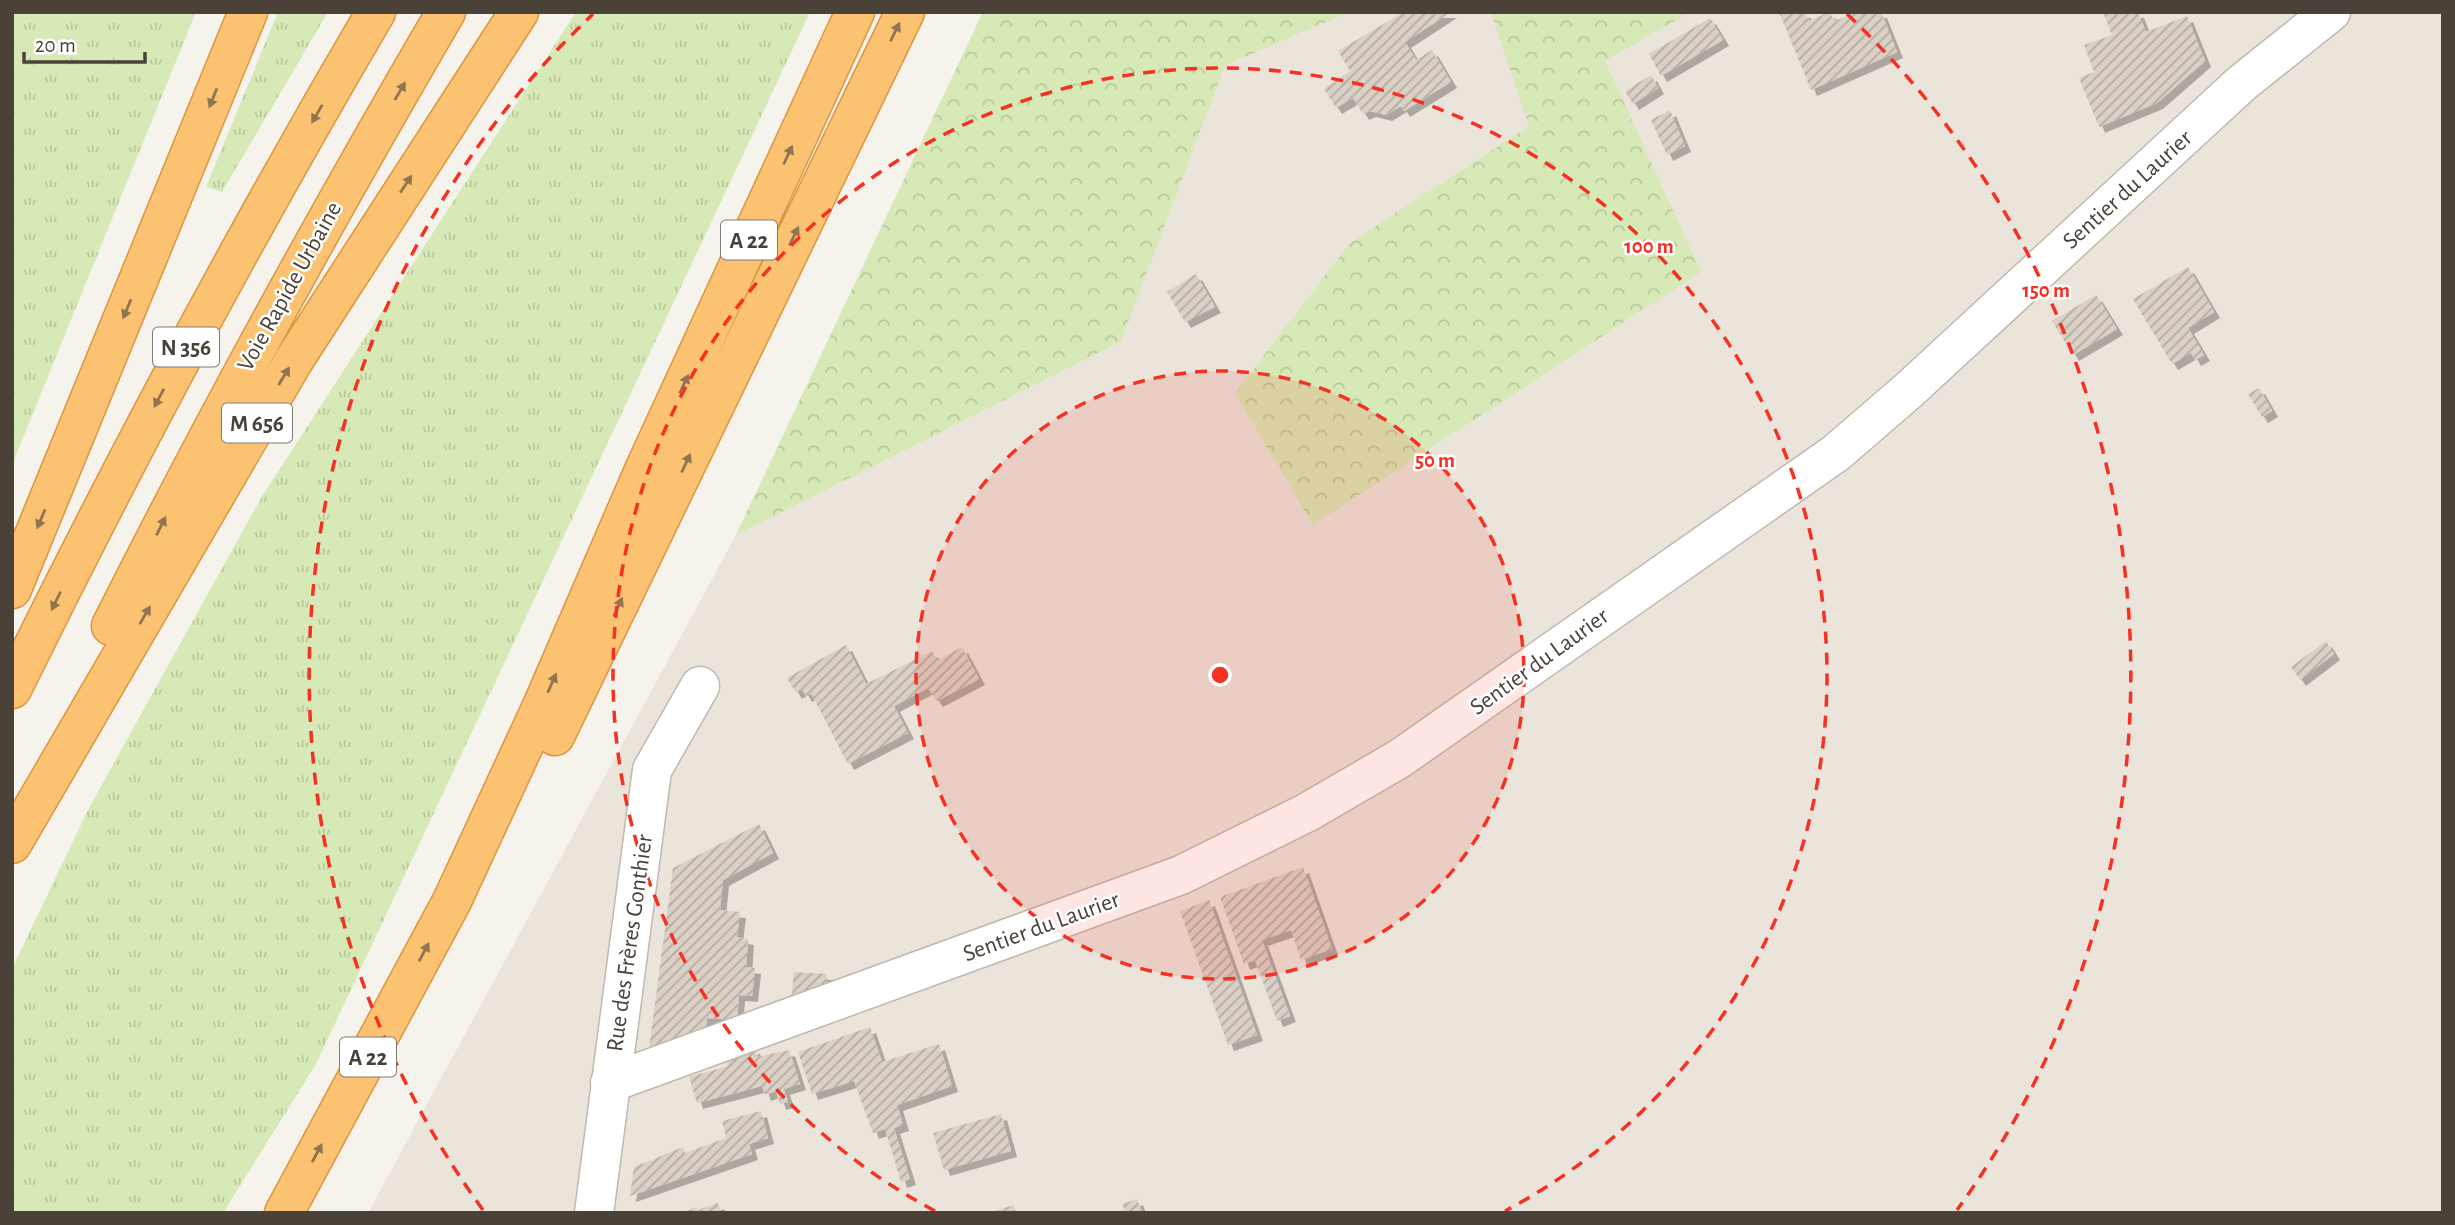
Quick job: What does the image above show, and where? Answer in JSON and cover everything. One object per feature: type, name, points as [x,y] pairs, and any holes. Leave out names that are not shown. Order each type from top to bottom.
[{"type":"highway","points":[[12,589],[248,12]]},
{"type":"highway","name":"N 356","points":[[12,689],[161,394],[278,181],[376,12]]},
{"type":"highway","name":"Voie Rapide Urbaine","points":[[12,830],[166,516],[234,386],[312,242],[446,12]]},
{"type":"highway","name":"M 656","points":[[12,844],[294,360],[519,12]]},
{"type":"highway","name":"A 22","points":[[284,1213],[452,901],[549,691],[645,468],[855,12]]},
{"type":"highway","points":[[452,901],[540,762],[584,680],[797,230],[905,12]]},
{"type":"street","name":"Sentier du Laurier","points":[[610,1083],[1181,875],[1306,813],[1399,759],[1836,453],[2242,83],[2331,12]]},
{"type":"street","name":"Rue des Frères Gonthier","points":[[594,1213],[652,770],[700,686]]},
{"type":"shaded area","points":[[983,12],[2443,12],[2443,1213],[368,1213],[736,535]]},
{"type":"green space","points":[[12,12],[196,12],[12,465]]},
{"type":"green space","points":[[278,12],[328,12],[222,192],[206,187]]},
{"type":"green space","points":[[576,12],[810,12],[316,1064],[223,1213],[12,1213],[12,969],[88,810],[261,498]]},
{"type":"green space","points":[[983,12],[1349,12],[1225,65],[1121,341],[736,535]]},
{"type":"green space","points":[[1491,12],[1690,12],[1605,61],[1701,272],[1313,525],[1235,393],[1350,243],[1529,126]]},
{"type":"building","points":[[1404,12],[1451,12],[1405,42],[1416,60],[1432,50],[1451,82],[1404,111],[1401,106],[1386,115],[1370,111],[1363,114],[1353,98],[1336,108],[1324,89],[1350,71],[1338,51]]},
{"type":"building","points":[[1779,12],[1805,12],[1809,21],[1829,12],[1835,21],[1855,12],[1881,12],[1897,52],[1811,90]]},
{"type":"building","points":[[2103,12],[2138,12],[2146,32],[2187,16],[2205,61],[2157,103],[2099,127],[2079,78],[2094,72],[2084,45],[2112,35]]},
{"type":"building","points":[[1710,18],[1723,40],[1661,76],[1649,54]]},
{"type":"building","points":[[1651,75],[1658,88],[1633,104],[1625,91]]},
{"type":"building","points":[[1670,110],[1685,146],[1667,155],[1651,120]]},
{"type":"building","points":[[2188,267],[2214,312],[2188,328],[2204,355],[2195,360],[2191,353],[2172,364],[2133,299]]},
{"type":"building","points":[[1196,274],[1215,307],[1185,322],[1167,292]]},
{"type":"building","points":[[2096,295],[2117,329],[2073,355],[2052,321]]},
{"type":"building","points":[[2259,388],[2272,411],[2262,417],[2248,394]]},
{"type":"building","points":[[2326,641],[2334,654],[2300,680],[2291,667]]},
{"type":"building","points":[[846,645],[866,684],[932,651],[938,660],[962,647],[979,679],[937,701],[928,688],[894,706],[908,733],[848,764],[811,693],[806,696],[802,689],[796,693],[787,678]]},
{"type":"building","points":[[759,824],[773,853],[723,880],[720,910],[740,912],[737,937],[748,939],[746,967],[755,968],[752,996],[739,995],[737,1019],[721,1033],[723,1019],[707,1018],[705,1033],[649,1049],[673,868]]},
{"type":"building","points":[[1303,867],[1332,949],[1301,960],[1291,930],[1262,940],[1290,1016],[1277,1021],[1255,960],[1244,964],[1220,897]]},
{"type":"building","points":[[1209,900],[1257,1035],[1228,1045],[1180,911]]},
{"type":"building","points":[[794,972],[827,974],[825,994],[791,1000]]},
{"type":"building","points":[[870,1027],[882,1062],[939,1044],[952,1086],[897,1105],[903,1125],[894,1128],[910,1179],[901,1182],[885,1129],[873,1133],[854,1081],[812,1094],[798,1052]]},
{"type":"building","points":[[754,1048],[757,1057],[789,1050],[800,1084],[784,1089],[788,1102],[780,1104],[776,1091],[765,1095],[762,1086],[697,1103],[689,1077],[728,1066],[726,1057]]},
{"type":"building","points":[[761,1111],[768,1138],[749,1144],[752,1154],[630,1196],[634,1167],[683,1147],[685,1153],[726,1138],[722,1121]]},
{"type":"building","points":[[1001,1114],[1011,1151],[944,1170],[933,1133]]},
{"type":"building","points":[[1137,1199],[1142,1213],[1126,1213],[1122,1204]]},
{"type":"building","points":[[718,1203],[721,1213],[681,1213],[697,1207],[698,1210]]},
{"type":"building","points":[[1014,1205],[1016,1213],[991,1213],[991,1212]]}]
